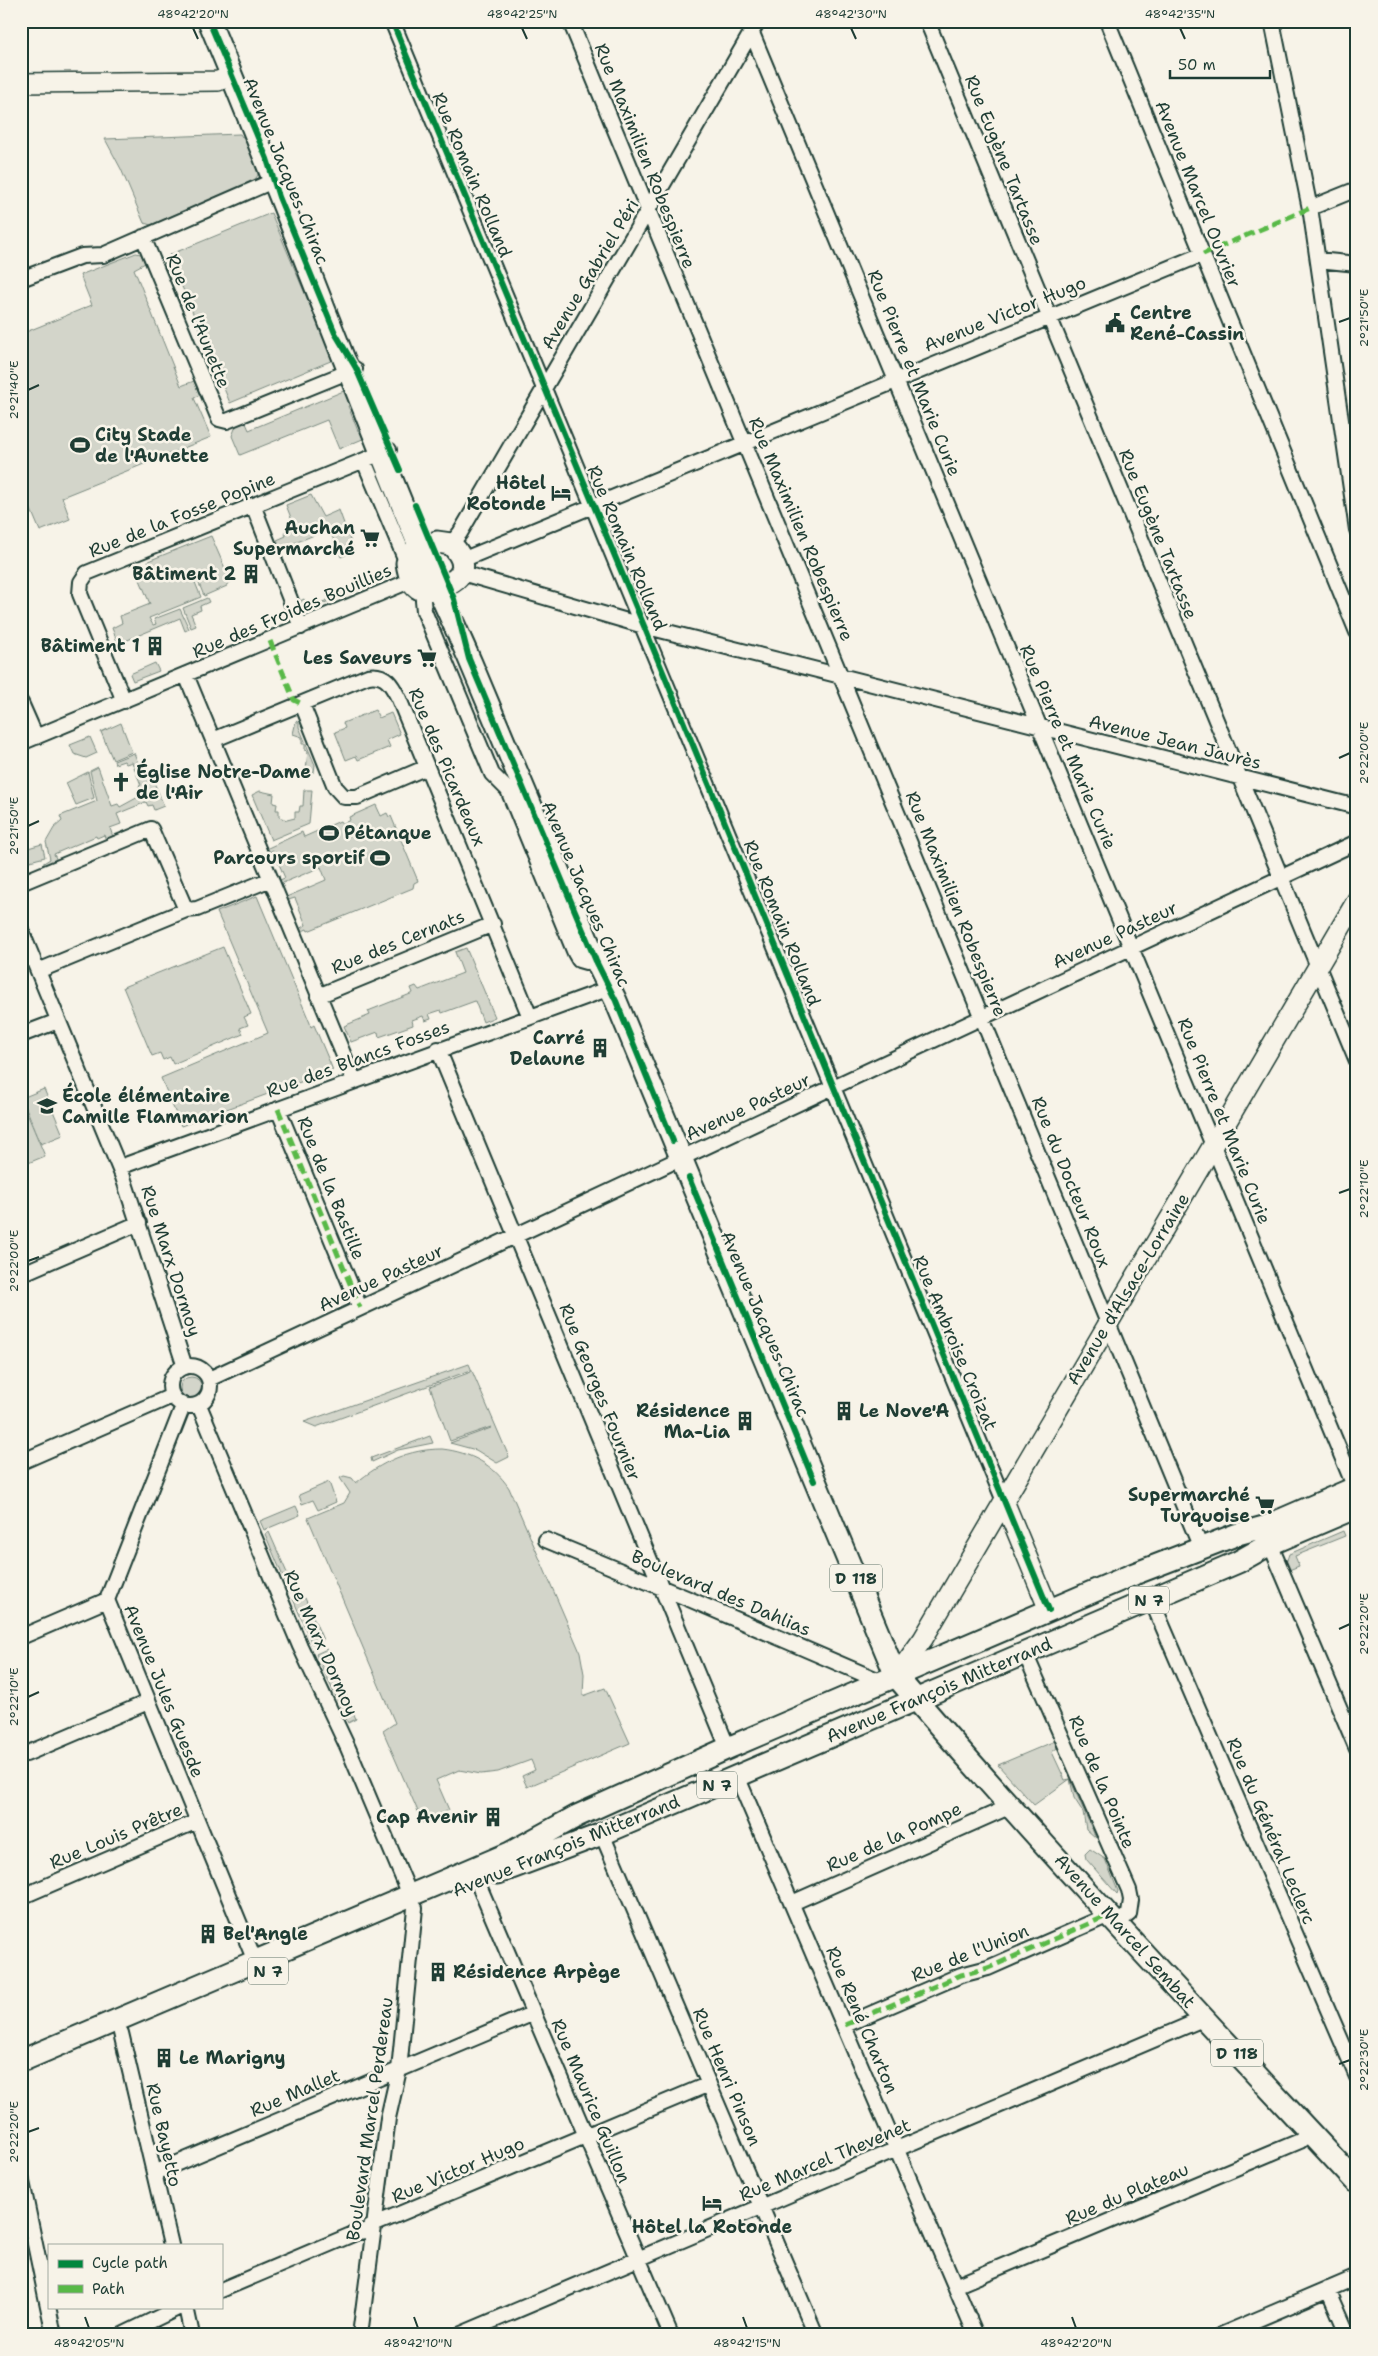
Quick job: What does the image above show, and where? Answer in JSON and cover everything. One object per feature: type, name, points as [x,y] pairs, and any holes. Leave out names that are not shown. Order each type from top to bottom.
[{"type":"main road","name":"Avenue Jacques Chirac","points":[[209,21],[275,180],[279,196],[352,370],[379,454],[435,568],[469,659],[596,961],[610,988],[681,1159],[889,1679]]},
{"type":"main road","name":"Avenue François Mitterrand","points":[[21,2075],[121,2033],[412,1902],[510,1853],[576,1816],[728,1748],[1049,1610],[1201,1548],[1356,1494]]},
{"type":"main road","name":"Avenue François Mitterrand","points":[[21,2061],[255,1961],[602,1834],[1238,1562],[1356,1494]]},
{"type":"main road","name":"Avenue Marcel Sembat","points":[[889,1679],[916,1699],[1113,1919],[1357,2183]]},
{"type":"street","name":"Rue Romain Rolland","points":[[392,21],[644,626],[833,1088]]},
{"type":"street","name":"Rue Maximilien Robespierre","points":[[570,21],[997,1052]]},
{"type":"street","name":"Rue Eugène Tartasse","points":[[927,21],[1238,778],[1357,1061]]},
{"type":"street","name":"Avenue Marcel Ouvrier","points":[[1107,21],[1203,254],[1353,607],[1357,632]]},
{"type":"street","points":[[1272,21],[1310,208],[1357,530]]},
{"type":"street","name":"Avenue Gabriel Péri","points":[[435,568],[460,533],[648,212],[753,25]]},
{"type":"street","name":"Rue Pierre et Marie Curie","points":[[753,25],[1038,726],[1133,948],[1356,1494]]},
{"type":"street","points":[[21,83],[218,81],[232,76]]},
{"type":"street","points":[[21,279],[82,256],[103,255],[275,180]]},
{"type":"street","points":[[1310,208],[1357,189]]},
{"type":"street","name":"Rue de l'Aunette","points":[[143,236],[219,419],[227,421],[352,370]]},
{"type":"street","name":"Avenue Victor Hugo","points":[[435,568],[1203,254]]},
{"type":"street","points":[[1318,260],[1357,264]]},
{"type":"street","name":"Rue de la Fosse Popine","points":[[124,701],[80,594],[83,578],[87,573],[379,454]]},
{"type":"street","points":[[253,506],[302,627]]},
{"type":"street","points":[[435,568],[424,611],[492,774],[508,790],[575,954],[579,960],[586,962],[596,961]]},
{"type":"street","name":"Avenue Jean Jaurès","points":[[435,568],[644,626],[841,674],[1238,778],[1357,807]]},
{"type":"street","name":"Rue des Froides Bouillies","points":[[21,743],[302,627],[435,568]]},
{"type":"street","points":[[186,675],[354,1080]]},
{"type":"street","name":"Rue des Picardeaux","points":[[213,740],[368,676],[376,675],[385,678],[396,692],[530,1017]]},
{"type":"street","points":[[21,703],[36,737]]},
{"type":"street","points":[[302,704],[335,787],[344,797],[357,797],[427,767]]},
{"type":"street","points":[[21,883],[151,829],[186,910]]},
{"type":"street","name":"Avenue Pasteur","points":[[209,1379],[1357,842]]},
{"type":"street","points":[[38,970],[186,910],[197,909],[271,879]]},
{"type":"street","name":"Avenue d'Alsace-Lorraine","points":[[889,1679],[923,1639],[1108,1321],[1357,900]]},
{"type":"street","name":"Rue des Cernats","points":[[318,996],[493,924]]},
{"type":"street","name":"Rue Marx Dormoy","points":[[21,930],[120,1167],[185,1366]]},
{"type":"street","name":"Rue des Blancs Fosses","points":[[120,1167],[438,1049],[610,988]]},
{"type":"street","points":[[21,1035],[58,1020]]},
{"type":"street","name":"Rue Georges Fournier","points":[[438,1049],[728,1748]]},
{"type":"street","name":"Rue du Docteur Roux","points":[[997,1052],[1201,1548]]},
{"type":"street","name":"Rue Ambroise Croizat","points":[[833,1088],[1049,1610]]},
{"type":"street","name":"Rue de la Bastille","points":[[278,1109],[360,1308]]},
{"type":"street","points":[[21,1274],[139,1223]]},
{"type":"street","points":[[185,1366],[196,1367],[202,1370],[209,1379],[209,1394],[199,1405],[183,1406],[172,1396],[171,1378],[179,1369],[185,1366]]},
{"type":"street","points":[[21,1462],[172,1396]]},
{"type":"street","name":"Rue Marx Dormoy","points":[[199,1405],[300,1646],[348,1748],[412,1902]]},
{"type":"street","name":"Avenue Jules Guesde","points":[[183,1406],[107,1600],[255,1961]]},
{"type":"street","name":"Boulevard des Dahlias","points":[[546,1540],[889,1679]]},
{"type":"street","points":[[1270,1544],[1357,1749]]},
{"type":"street","name":"Rue du Général Leclerc","points":[[1151,1599],[1357,2077]]},
{"type":"street","points":[[21,1637],[107,1600]]},
{"type":"street","name":"Rue de la Pointe","points":[[1025,1653],[1128,1890],[1131,1900],[1129,1914],[1113,1919]]},
{"type":"street","points":[[26,1754],[148,1702]]},
{"type":"street","name":"Rue René Charton","points":[[737,1776],[976,2335]]},
{"type":"street","name":"Rue de la Pompe","points":[[792,1903],[1011,1806]]},
{"type":"street","name":"Rue Louis Prêtre","points":[[21,1897],[197,1821]]},
{"type":"street","name":"Rue Henri Pinson","points":[[602,1834],[816,2335]]},
{"type":"street","name":"Rue Maurice Guillon","points":[[477,1881],[670,2335]]},
{"type":"street","name":"Boulevard Marcel Perdereau","points":[[360,2335],[388,2118],[399,2070],[412,1902]]},
{"type":"street","name":"Rue de l'Union","points":[[845,2025],[961,1975],[988,1968],[1113,1919]]},
{"type":"street","name":"Rue Mallet","points":[[154,2173],[534,2013]]},
{"type":"street","name":"Rue Marcel Thevenet","points":[[459,2335],[1205,2018]]},
{"type":"street","name":"Rue Bayetto","points":[[121,2033],[171,2244]]},
{"type":"street","name":"Rue Victor Hugo","points":[[222,2290],[358,2232],[366,2231],[374,2225],[710,2084]]},
{"type":"street","name":"Rue du Plateau","points":[[955,2286],[1300,2141],[1310,2132]]},
{"type":"street","points":[[21,2177],[48,2306]]},
{"type":"street","points":[[1220,2335],[1357,2277]]},
{"type":"street","points":[[1328,2289],[1348,2335]]},
{"type":"street","points":[[48,2308],[54,2335]]},
{"type":"street","points":[[122,2335],[178,2308]]},
{"type":"street","points":[[186,2308],[192,2335]]},
{"type":"shaded area","points":[[240,134],[242,137],[244,136],[258,170],[258,175],[254,181],[151,225],[144,223],[121,169],[105,139]]},
{"type":"shaded area","points":[[271,213],[333,360],[230,403],[169,255]]},
{"type":"shaded area","points":[[136,253],[141,254],[145,263],[134,269],[181,386],[194,381],[200,395],[194,398],[211,437],[62,497],[70,519],[40,531],[21,486],[21,334],[92,305],[80,275]]},
{"type":"shaded area","points":[[346,390],[352,405],[348,406],[358,431],[362,430],[365,438],[339,449],[327,420],[240,455],[232,436],[236,426],[245,421],[249,430]]},
{"type":"shaded area","points":[[311,495],[323,517],[339,510],[354,551],[341,557],[329,529],[280,549],[277,540],[286,536],[284,532],[295,528],[286,505]]},
{"type":"shaded area","points":[[211,536],[231,582],[227,586],[204,596],[196,576],[194,577],[191,572],[186,574],[188,580],[194,580],[201,597],[149,618],[153,625],[156,624],[154,619],[180,609],[189,629],[185,631],[180,618],[118,644],[112,628],[122,623],[120,616],[150,604],[136,570],[150,565],[148,561]]},
{"type":"shaded area","points":[[371,582],[372,584],[304,611],[300,601],[304,599],[308,608]]},
{"type":"shaded area","points":[[207,598],[209,602],[200,606],[201,610],[191,614],[196,626],[191,628],[183,608]]},
{"type":"shaded area","points":[[155,663],[159,671],[133,681],[130,674]]},
{"type":"shaded area","points":[[375,710],[379,718],[391,713],[400,734],[387,740],[390,747],[358,760],[356,756],[346,760],[335,732],[345,728],[343,723]]},
{"type":"shaded area","points":[[296,721],[299,723],[315,765],[314,772],[306,771],[308,751],[305,750],[305,744],[302,744],[302,737],[293,734]]},
{"type":"shaded area","points":[[121,723],[132,752],[113,760],[101,732]]},
{"type":"shaded area","points":[[90,737],[97,753],[86,758],[74,754],[70,745]]},
{"type":"shaded area","points":[[134,753],[138,763],[145,761],[164,806],[154,810],[152,805],[148,806],[146,802],[117,814],[121,824],[110,828],[113,837],[107,843],[104,835],[97,838],[96,836],[54,854],[58,863],[45,868],[42,864],[50,859],[46,842],[54,828],[62,821],[60,816],[97,801],[90,771],[98,767],[112,806],[118,804],[120,807],[142,795],[139,786],[141,785],[132,762],[126,764],[124,761],[115,764],[114,761]]},
{"type":"shaded area","points":[[88,772],[94,798],[76,805],[66,783]]},
{"type":"shaded area","points":[[304,790],[312,790],[309,824],[271,840],[252,795],[260,791],[274,794],[273,803],[277,804],[276,810],[279,810],[279,817],[287,820],[295,818],[295,812],[299,812],[300,806],[303,806]]},
{"type":"shaded area","points":[[376,805],[381,816],[387,813],[389,817],[391,816],[418,881],[414,883],[413,888],[308,931],[307,929],[298,933],[297,930],[306,925],[295,898],[285,901],[284,898],[326,880],[321,867],[278,885],[277,881],[285,878],[273,850],[269,852],[268,848],[302,832],[304,837],[340,821],[342,824],[350,820],[349,817]]},
{"type":"shaded area","points":[[42,844],[45,857],[22,863],[21,850]]},
{"type":"shaded area","points":[[257,896],[311,1027],[314,1025],[333,1070],[181,1126],[161,1078],[268,1033],[217,912]]},
{"type":"shaded area","points":[[223,947],[251,1014],[244,1017],[248,1025],[240,1028],[243,1034],[173,1064],[170,1057],[163,1060],[160,1053],[152,1056],[123,987]]},
{"type":"shaded area","points":[[466,948],[495,1017],[483,1022],[475,1001],[442,1013],[441,1010],[429,1014],[431,1019],[425,1021],[423,1016],[412,1020],[413,1025],[379,1037],[378,1032],[351,1042],[344,1026],[370,1015],[368,1011],[413,993],[411,988],[416,986],[419,990],[463,973],[455,952]]},
{"type":"shaded area","points":[[44,1089],[63,1135],[41,1144],[22,1098]]},
{"type":"shaded area","points":[[21,1099],[45,1156],[21,1166]]},
{"type":"shaded area","points":[[469,1364],[509,1457],[497,1463],[476,1450],[450,1443],[491,1427],[450,1441],[430,1387],[471,1372],[471,1370],[316,1427],[304,1422]]},
{"type":"shaded area","points":[[191,1377],[199,1380],[202,1388],[199,1396],[191,1399],[183,1396],[180,1388],[183,1380]]},
{"type":"shaded area","points":[[430,1436],[433,1443],[398,1450],[372,1462],[371,1458]]},
{"type":"shaded area","points":[[442,1449],[462,1453],[489,1466],[509,1488],[580,1652],[584,1674],[583,1696],[605,1688],[630,1743],[527,1787],[522,1776],[535,1770],[531,1760],[498,1772],[481,1774],[459,1770],[436,1780],[449,1810],[423,1823],[383,1731],[395,1723],[308,1518],[344,1503],[350,1493],[340,1478],[344,1476],[352,1478],[356,1483],[375,1469],[396,1458],[418,1451]]},
{"type":"shaded area","points":[[329,1482],[336,1502],[318,1510],[313,1500],[302,1504],[299,1495]]},
{"type":"shaded area","points":[[296,1506],[300,1515],[264,1530],[260,1521]]},
{"type":"shaded area","points":[[1343,1531],[1345,1536],[1295,1556],[1299,1566],[1289,1570],[1286,1563],[1289,1554]]},
{"type":"shaded area","points":[[269,1532],[295,1591],[290,1593],[265,1534]]},
{"type":"shaded area","points":[[297,1598],[299,1601],[305,1598],[323,1640],[312,1644],[293,1599]]},
{"type":"shaded area","points":[[327,1649],[356,1719],[348,1723],[316,1654]]},
{"type":"shaded area","points":[[1055,1741],[1057,1748],[1052,1752],[1065,1780],[1070,1779],[1034,1805],[998,1765]]},
{"type":"shaded area","points":[[1070,1779],[1096,1838],[1086,1829],[1083,1812],[1074,1798]]},
{"type":"shaded area","points":[[1090,1849],[1105,1859],[1118,1891],[1117,1894],[1086,1859],[1085,1854]]},
{"type":"marked path","points":[[1203,254],[1310,208]]},
{"type":"marked path","points":[[270,641],[294,700],[302,704]]},
{"type":"marked path","points":[[278,1109],[360,1308]]},
{"type":"marked path","points":[[845,2025],[961,1975],[988,1968],[1109,1915]]},
{"type":"cycle path","points":[[209,21],[267,159],[279,197],[335,333],[356,368],[400,470]]},
{"type":"cycle path","points":[[392,21],[644,626],[1049,1610]]},
{"type":"cycle path","points":[[415,505],[454,599],[469,659],[596,961],[616,1001],[673,1141]]},
{"type":"cycle path","points":[[689,1178],[814,1481]]},
{"type":"place","name":"Centre René-Cassin","points":[[1115,323]]},
{"type":"place","name":"City Stade de l'Aunette","points":[[80,445]]},
{"type":"place","name":"Hôtel Rotonde","points":[[561,493]]},
{"type":"place","name":"Auchan Supermarché","points":[[370,538]]},
{"type":"place","name":"Bâtiment 2","points":[[251,574]]},
{"type":"place","name":"Bâtiment 1","points":[[155,646]]},
{"type":"place","name":"Les Saveurs","points":[[427,658]]},
{"type":"place","name":"Église Notre-Dame de l'Air","points":[[121,782]]},
{"type":"place","name":"Pétanque","points":[[329,833]]},
{"type":"place","name":"Parcours sportif","points":[[380,858]]},
{"type":"place","name":"Carré Delaune","points":[[600,1048]]},
{"type":"place","name":"École élémentaire Camille Flammarion","points":[[47,1106]]},
{"type":"place","name":"Le Nove'A","points":[[844,1411]]},
{"type":"place","name":"Résidence Ma-Lia","points":[[745,1421]]},
{"type":"place","name":"Supermarché Turquoise","points":[[1265,1505]]},
{"type":"place","name":"Cap Avenir","points":[[493,1817]]},
{"type":"place","name":"Bel'Angle","points":[[208,1934]]},
{"type":"place","name":"Résidence Arpège","points":[[438,1972]]},
{"type":"place","name":"Le Marigny","points":[[164,2058]]},
{"type":"place","name":"Hôtel la Rotonde","points":[[712,2203]]}]
